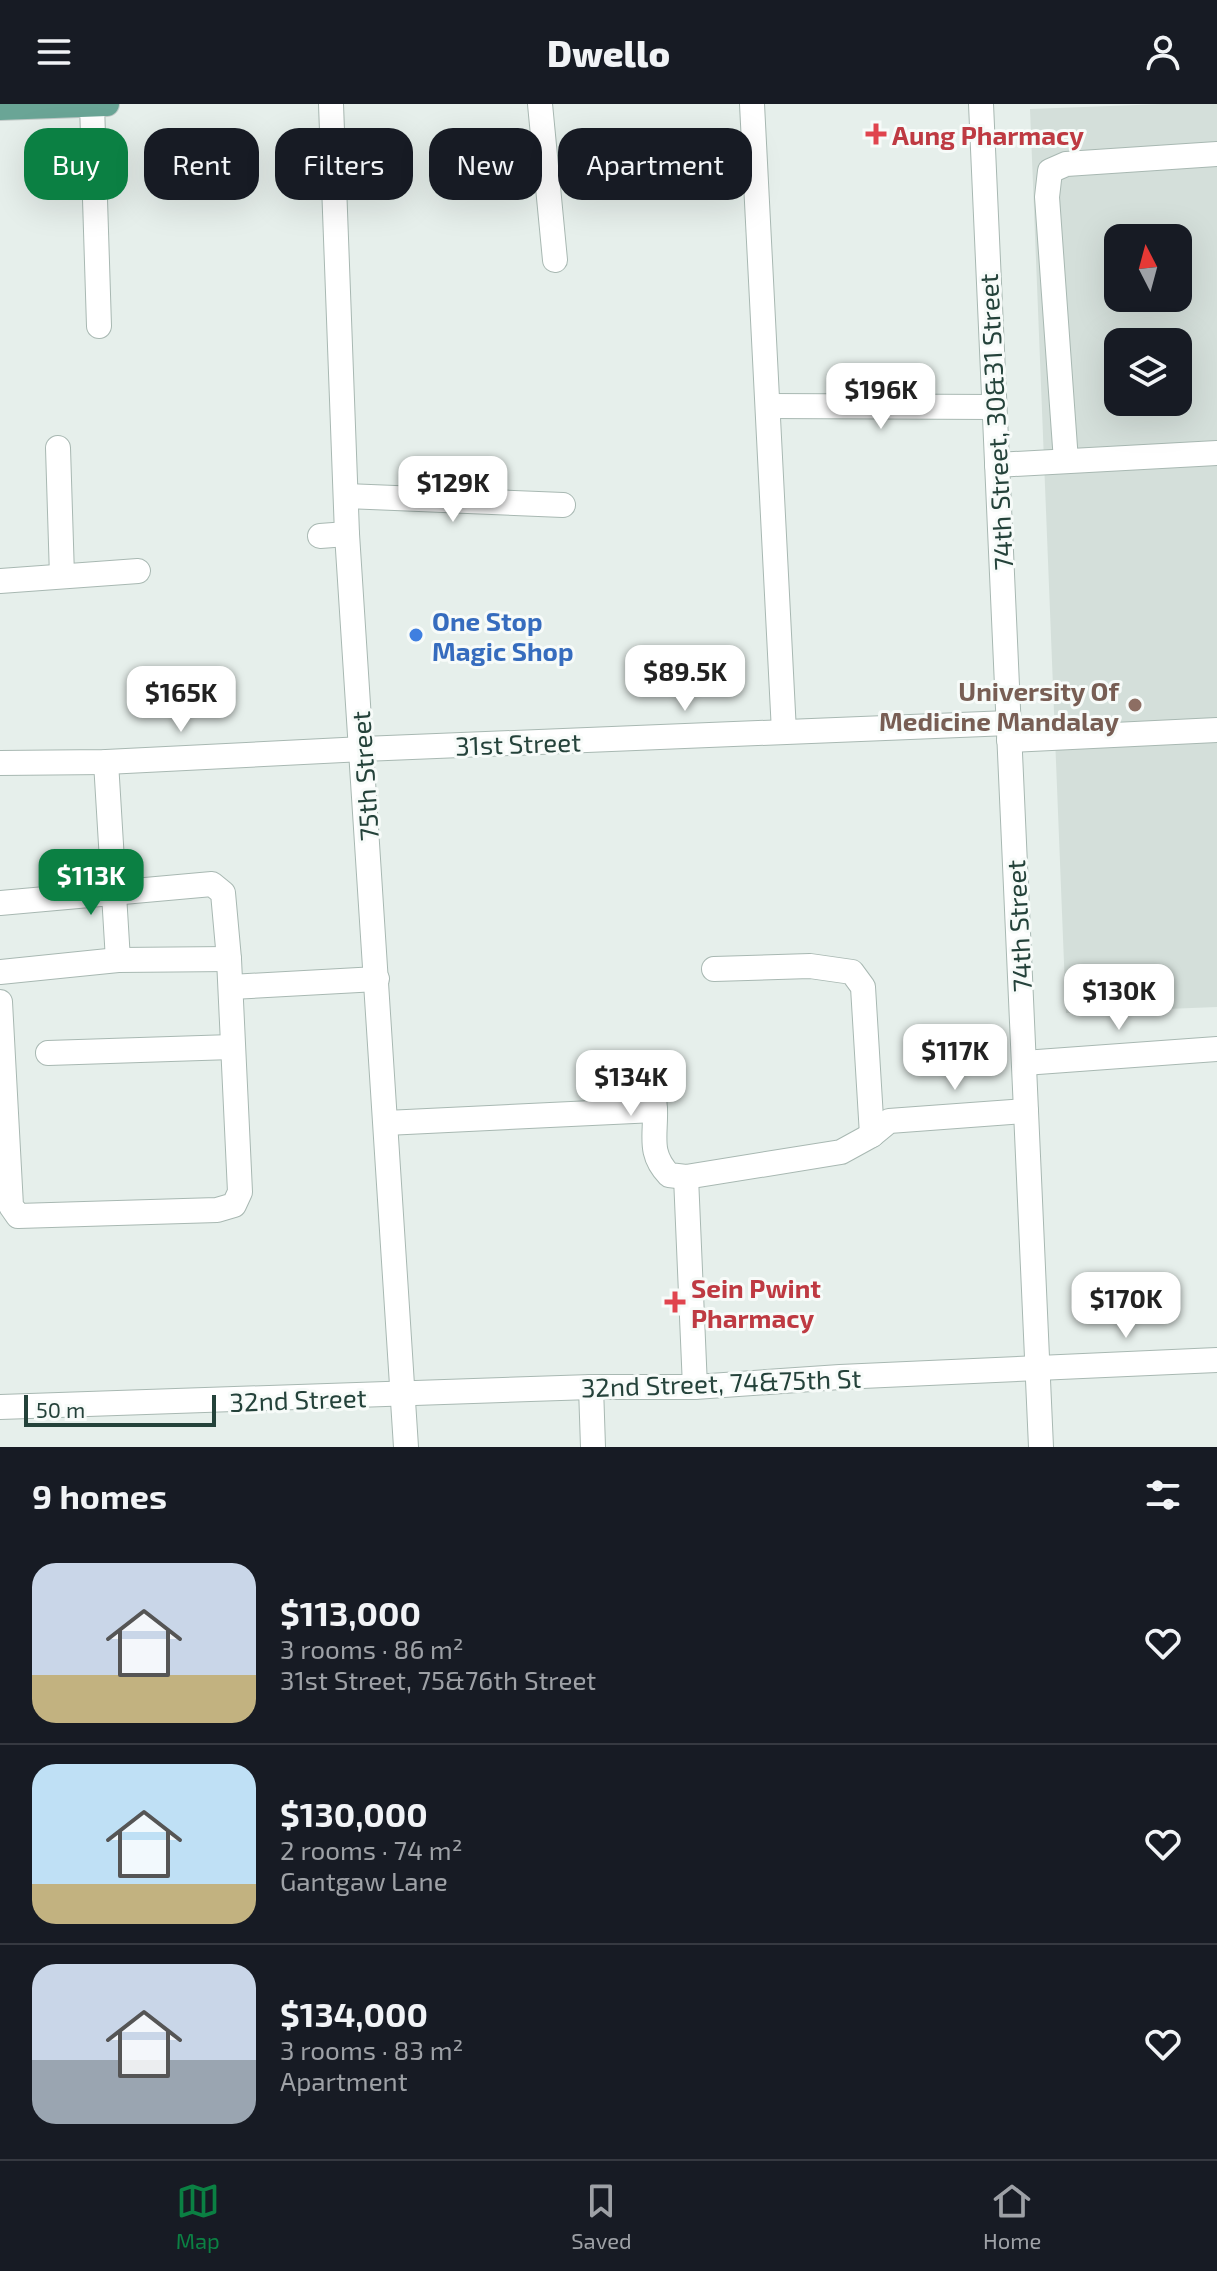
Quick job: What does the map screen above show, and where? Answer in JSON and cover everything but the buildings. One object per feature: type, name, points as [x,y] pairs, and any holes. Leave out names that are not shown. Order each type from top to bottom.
[{"type":"main road","points":[[0,108],[107,104]]},
{"type":"street","points":[[92,104],[99,326]]},
{"type":"street","name":"75th Street","points":[[331,104],[347,534],[406,1447]]},
{"type":"street","points":[[540,104],[555,260]]},
{"type":"street","points":[[752,104],[784,732]]},
{"type":"street","name":"74th Street, 30&31 Street","points":[[981,104],[1009,732]]},
{"type":"street","points":[[1066,461],[1047,197],[1050,171],[1066,164],[1217,154]]},
{"type":"street","points":[[769,406],[994,407]]},
{"type":"street","points":[[58,448],[62,576]]},
{"type":"street","points":[[997,465],[1217,453]]},
{"type":"street","points":[[346,496],[563,505]]},
{"type":"street","points":[[320,536],[347,534]]},
{"type":"street","points":[[0,581],[138,571]]},
{"type":"street","name":"31st Street","points":[[0,763],[106,762],[784,732],[1217,730]]},
{"type":"street","name":"74th Street","points":[[1009,732],[1041,1447]]},
{"type":"street","points":[[106,762],[118,960]]},
{"type":"street","points":[[0,903],[212,884],[223,893],[231,987],[240,1192],[234,1205],[217,1210],[18,1216],[11,1206],[0,1002]]},
{"type":"street","points":[[0,972],[118,960],[229,959]]},
{"type":"street","points":[[714,969],[810,966],[852,972],[863,987],[872,1135]]},
{"type":"street","points":[[231,987],[377,979]]},
{"type":"street","points":[[48,1053],[232,1047]]},
{"type":"street","points":[[1024,1063],[1217,1049]]},
{"type":"street","points":[[649,1064],[655,1110],[654,1149],[658,1164],[669,1175],[686,1177],[841,1152],[872,1135],[889,1121],[1026,1111]]},
{"type":"street","points":[[386,1123],[655,1110]]},
{"type":"street","points":[[686,1177],[695,1387]]},
{"type":"street","points":[[1037,1368],[1217,1360]]},
{"type":"street","name":"32nd Street, 74&75th St","points":[[404,1396],[591,1387],[695,1387],[1037,1368]]},
{"type":"street","points":[[591,1387],[593,1447]]},
{"type":"street","name":"32nd Street","points":[[0,1407],[404,1396]]},
{"type":"shaded area","name":"University Of Medicine Mandalay","points":[[1217,104],[1217,1007],[1066,1013],[1030,109]]},
{"type":"place","name":"Aung Pharmacy","points":[[876,134]]},
{"type":"place","name":"One Stop Magic Shop","points":[[416,635]]},
{"type":"place","name":"University Of Medicine Mandalay","points":[[1135,705]]},
{"type":"place","name":"Sein Pwint Pharmacy","points":[[675,1302]]}]
